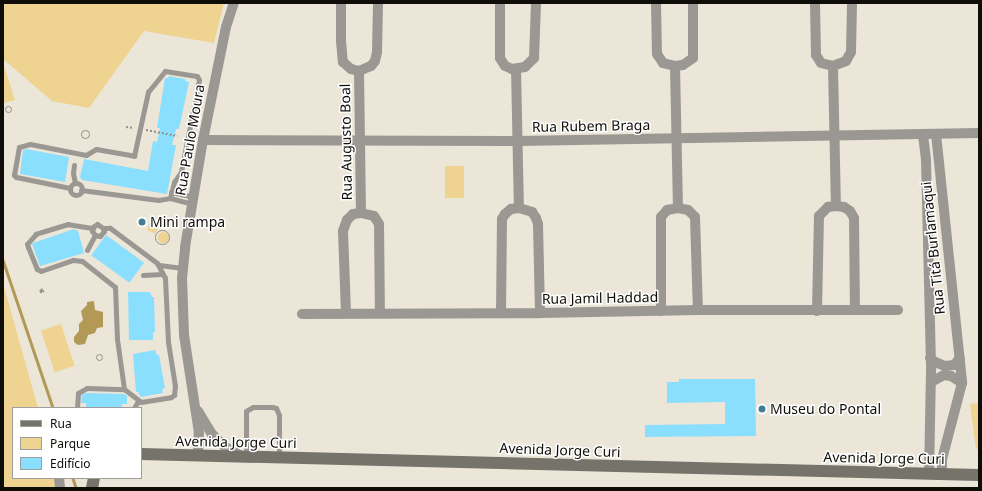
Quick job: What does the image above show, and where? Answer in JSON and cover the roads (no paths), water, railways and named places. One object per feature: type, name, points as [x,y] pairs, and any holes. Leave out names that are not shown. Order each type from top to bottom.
[{"type":"street","name":"Rua Paulo Moura","points":[[198,456],[199,433],[193,402],[184,335],[183,268],[203,140],[226,27],[234,3]]},
{"type":"street","name":"Rua Augusto Boal","points":[[341,3],[341,41],[344,62],[351,69],[359,71],[371,66],[375,61],[377,52],[378,3]]},
{"type":"street","points":[[500,3],[500,58],[505,66],[516,69],[530,63],[534,58],[536,3]]},
{"type":"street","points":[[656,3],[657,54],[662,63],[675,66],[683,65],[693,58],[693,3]]},
{"type":"street","points":[[815,3],[816,55],[821,63],[833,66],[846,61],[851,52],[852,3]]},
{"type":"street","points":[[675,66],[678,208]]},
{"type":"street","points":[[833,66],[836,206]]},
{"type":"street","points":[[516,69],[519,208]]},
{"type":"street","name":"Rua Augusto Boal","points":[[359,71],[361,213]]},
{"type":"street","name":"Rua Rubem Braga","points":[[203,140],[360,141],[677,139],[979,133]]},
{"type":"street","name":"Rua Titá Burlamaqui","points":[[936,134],[962,383]]},
{"type":"street","name":"Rua Titá Burlamaqui","points":[[923,135],[926,160],[931,382],[929,474]]},
{"type":"street","points":[[817,311],[819,216],[828,207],[836,206],[850,211],[854,218],[855,310]]},
{"type":"street","points":[[501,313],[502,219],[511,209],[519,208],[532,212],[538,224],[540,313]]},
{"type":"street","points":[[662,311],[661,217],[667,210],[678,208],[688,210],[695,217],[698,310]]},
{"type":"street","name":"Rua Augusto Boal","points":[[346,313],[343,231],[347,220],[353,214],[361,213],[374,216],[379,224],[380,313]]},
{"type":"street","name":"Rua Jamil Haddad","points":[[302,314],[540,313],[698,310],[898,310]]},
{"type":"street","points":[[930,358],[945,366],[954,365],[960,358]]},
{"type":"street","points":[[931,382],[944,375],[951,376],[962,383],[942,459],[942,474]]},
{"type":"street","name":"Rua Paulo Moura","points":[[193,402],[212,434],[224,446],[244,456]]},
{"type":"street","name":"Avenida Jorge Curi","points":[[142,454],[979,475]]},
{"type":"lane","points":[[70,188],[16,178],[14,175],[20,147],[30,144],[86,154],[96,149],[134,156],[148,92],[163,72],[197,76],[199,80],[182,172],[174,182],[170,198]]},
{"type":"lane","points":[[74,165],[73,173],[75,183],[79,184],[82,190]]},
{"type":"lane","points":[[70,188],[75,183]]},
{"type":"lane","points":[[70,188],[71,193],[74,195],[78,194],[82,190]]},
{"type":"lane","points":[[82,190],[158,200],[170,198],[193,200]]},
{"type":"lane","points":[[171,192],[193,200]]},
{"type":"lane","points":[[124,389],[117,339],[116,288],[82,261],[73,260],[41,271],[37,269],[27,244],[36,234],[68,224],[92,228],[99,224],[103,228],[110,228],[159,265],[183,268]]},
{"type":"lane","points":[[92,228],[92,232],[95,235]]},
{"type":"lane","points":[[95,235],[102,235],[103,228]]},
{"type":"lane","points":[[87,250],[95,235]]},
{"type":"lane","points":[[77,407],[78,392],[87,388],[124,389],[138,401],[171,397],[174,395],[175,386],[168,342],[165,278],[159,265]]},
{"type":"lane","points":[[143,275],[162,274]]},
{"type":"lane","points":[[135,407],[138,401]]},
{"type":"lane","points":[[244,456],[246,411],[253,408],[272,407],[276,408],[279,415],[279,458]]},
{"type":"waterway","points":[[3,260],[53,407]]},
{"type":"waterway","points":[[73,479],[76,488]]},
{"type":"place","name":"Mini rampa","points":[[142,222]]},
{"type":"place","name":"Museu do Pontal","points":[[762,409]]}]
